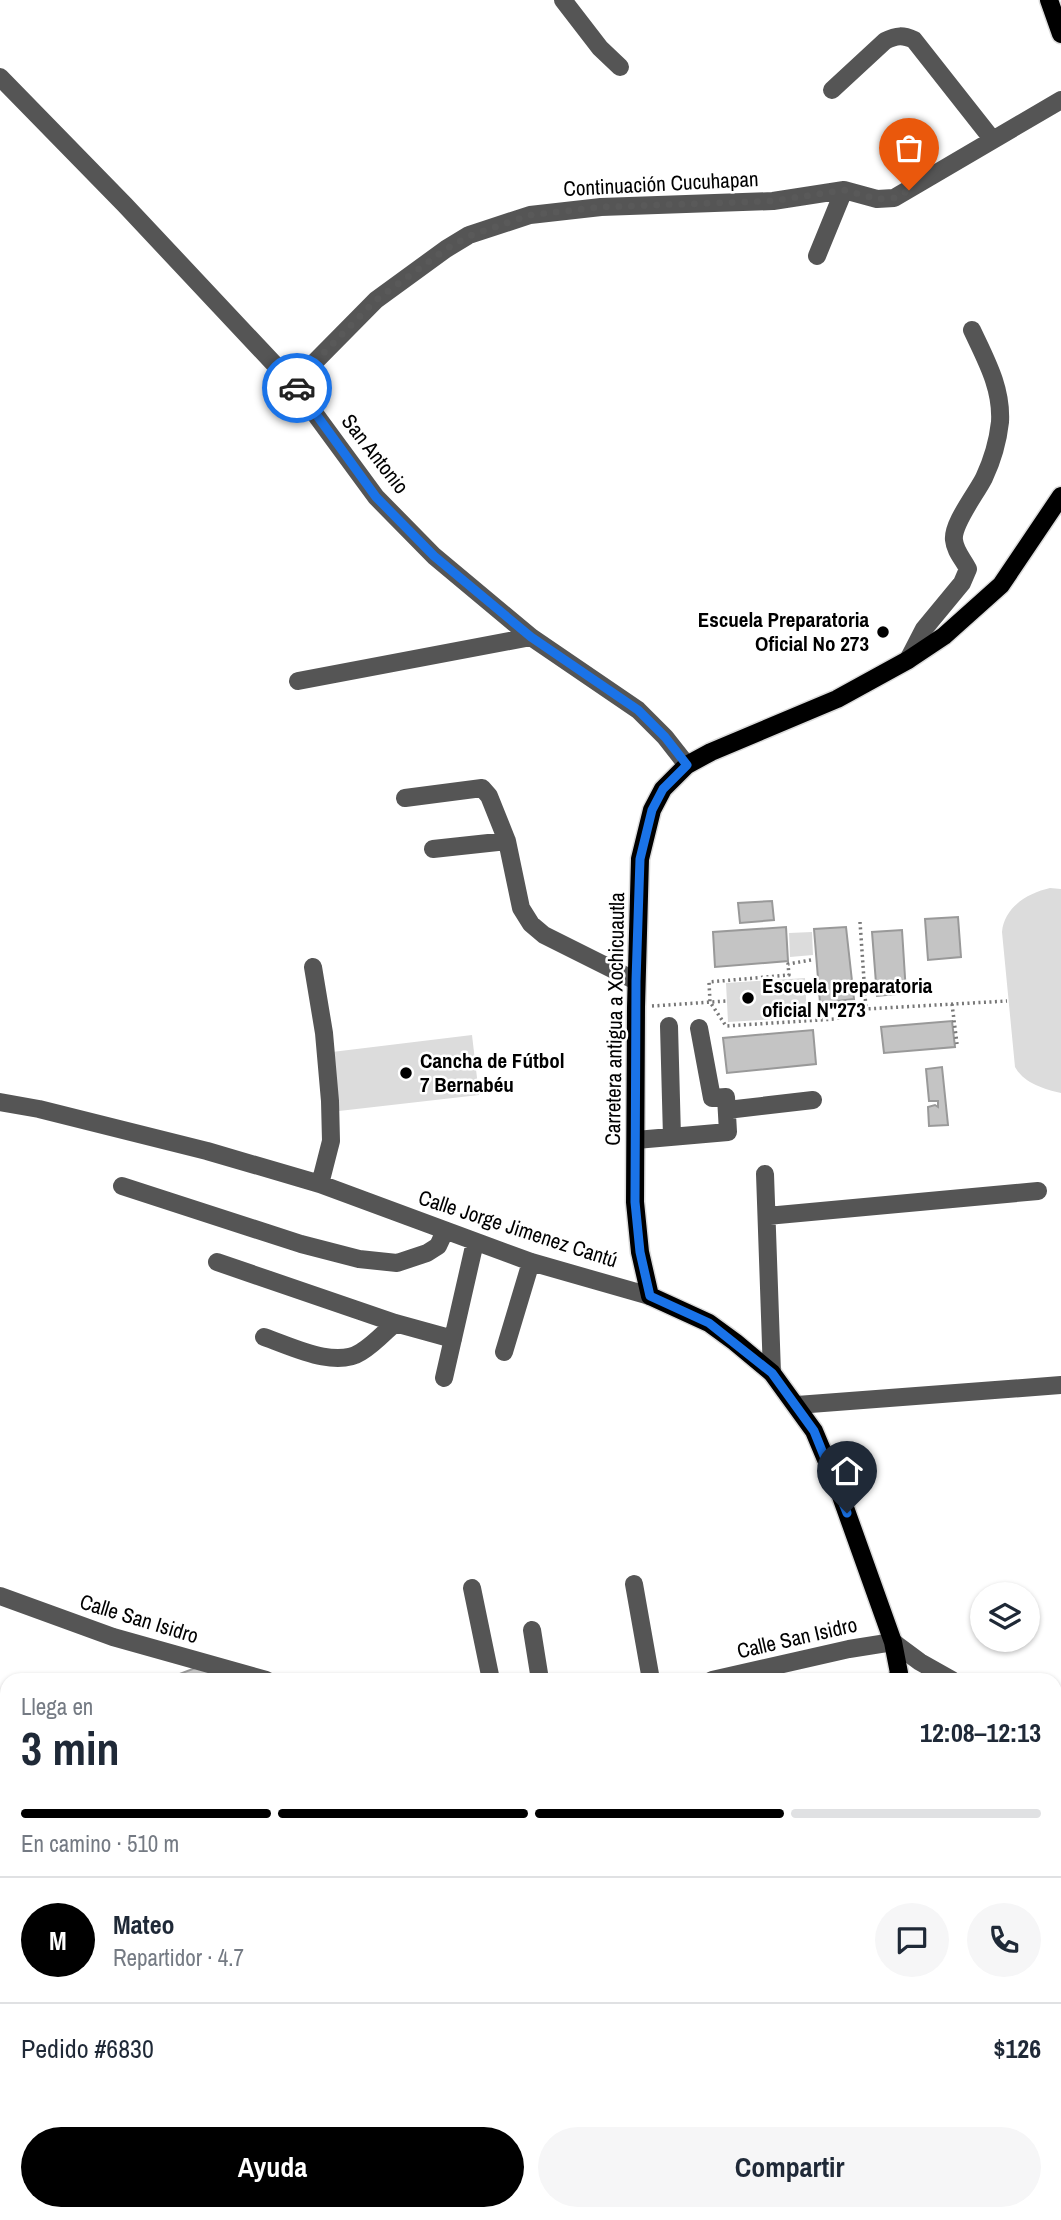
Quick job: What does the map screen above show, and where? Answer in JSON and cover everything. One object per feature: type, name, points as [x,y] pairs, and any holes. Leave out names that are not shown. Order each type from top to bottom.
[{"type":"main road","points":[[1049,0],[1061,34]]},
{"type":"main road","name":"Carretera antigua a Xochicuautla","points":[[650,1296],[640,1252],[635,1202],[636,981],[640,859],[652,810],[663,789],[687,765],[711,752],[837,699],[908,660],[944,636],[1001,585],[1061,496]]},
{"type":"main road","name":"Calle Jorge Jimenez Cantú","points":[[650,1296],[709,1323],[772,1373],[797,1405],[814,1431],[838,1488],[893,1642],[899,1673]]},
{"type":"street","points":[[563,0],[600,48],[620,67]]},
{"type":"street","points":[[832,90],[886,41],[894,36],[905,35],[914,40],[992,139]]},
{"type":"street","name":"San Antonio","points":[[0,76],[7,93],[125,205],[293,384],[376,497],[434,556],[531,637],[638,710],[665,737],[687,765]]},
{"type":"street","name":"Continuación Cucuhapan","points":[[293,384],[376,300],[446,249],[469,236],[530,215],[601,207],[773,201],[844,190],[877,199],[894,198],[1061,100]]},
{"type":"street","points":[[817,256],[844,190]]},
{"type":"street","points":[[908,660],[924,629],[962,583],[968,569],[953,538],[956,527],[985,477],[997,442],[999,401],[993,373],[972,330]]},
{"type":"street","points":[[298,681],[531,637]]},
{"type":"street","points":[[405,798],[481,788],[489,796],[507,841],[521,908],[531,924],[544,935],[636,981]]},
{"type":"street","points":[[433,849],[507,841]]},
{"type":"street","points":[[313,967],[324,1033],[330,1101],[331,1141],[320,1184]]},
{"type":"street","points":[[669,1026],[672,1137]]},
{"type":"street","points":[[636,1140],[728,1132],[726,1097],[712,1098],[699,1028]]},
{"type":"street","points":[[727,1110],[813,1100]]},
{"type":"street","name":"Calle Jorge Jimenez Cantú","points":[[0,1102],[39,1109],[207,1151],[320,1184],[531,1262],[650,1296]]},
{"type":"street","points":[[765,1174],[772,1373]]},
{"type":"street","points":[[122,1186],[302,1244],[359,1259],[397,1263],[427,1253],[438,1246],[445,1231]]},
{"type":"street","points":[[766,1216],[1038,1191]]},
{"type":"street","points":[[444,1378],[475,1242]]},
{"type":"street","points":[[217,1262],[395,1323],[453,1339]]},
{"type":"street","points":[[504,1352],[531,1262]]},
{"type":"street","points":[[264,1337],[329,1358],[347,1358],[361,1352],[395,1323]]},
{"type":"street","points":[[797,1405],[1061,1385]]},
{"type":"street","points":[[634,1584],[650,1673]]},
{"type":"street","points":[[472,1588],[490,1673]]},
{"type":"street","name":"Calle San Isidro","points":[[0,1596],[113,1637],[231,1673]]},
{"type":"street","points":[[532,1630],[539,1673]]},
{"type":"street","points":[[893,1642],[940,1673]]},
{"type":"street","name":"Calle San Isidro","points":[[743,1673],[875,1643],[893,1642]]},
{"type":"path","points":[[860,922],[866,1009]]},
{"type":"path","points":[[811,960],[788,964],[789,975],[709,982],[710,1002],[726,1026],[835,1019],[866,1009],[1007,1001]]},
{"type":"path","points":[[636,1007],[727,1001]]},
{"type":"path","points":[[952,1004],[957,1044]]},
{"type":"shaded area","points":[[1050,888],[1061,889],[1061,1093],[1029,1081],[1015,1067],[1002,932],[1012,908],[1034,893]]},
{"type":"shaded area","points":[[812,932],[813,955],[790,957],[789,933]]},
{"type":"shaded area","points":[[805,978],[807,1017],[728,1022],[726,983]]},
{"type":"shaded area","name":"Cancha de Fútbol 7 Bernabéu","points":[[472,1035],[479,1095],[339,1111],[332,1052]]},
{"type":"building","points":[[772,901],[774,920],[740,923],[738,903]]},
{"type":"building","points":[[958,917],[961,957],[928,960],[925,919]]},
{"type":"building","points":[[786,927],[788,961],[715,967],[713,932]]},
{"type":"building","points":[[846,927],[854,999],[820,1003],[814,929]]},
{"type":"building","points":[[902,930],[906,993],[877,996],[872,932]]},
{"type":"building","points":[[952,1021],[955,1047],[884,1053],[881,1027]]},
{"type":"building","points":[[813,1030],[816,1064],[727,1073],[723,1038]]},
{"type":"building","points":[[942,1067],[948,1125],[929,1126],[928,1107],[938,1107],[938,1101],[929,1101],[926,1069]]},
{"type":"building","points":[[203,1665],[236,1673],[182,1673]]},
{"type":"way so far","points":[[297,388],[293,384],[376,300],[446,249],[469,236],[530,215],[601,207],[773,201],[844,190],[877,199],[894,198],[909,190]]},
{"type":"place","name":"Escuela Preparatoria Oficial No 273","points":[[883,632]]},
{"type":"place","name":"Escuela preparatoria oficial N\"273","points":[[748,998]]},
{"type":"place","name":"Cancha de Fútbol 7 Bernabéu","points":[[406,1073]]},
{"type":"route","points":[[297,388],[376,497],[434,556],[531,637],[638,710],[665,737],[687,765],[663,789],[652,810],[640,859],[636,981],[635,1202],[640,1252],[650,1296],[709,1323],[772,1373],[814,1431],[847,1513]]}]
